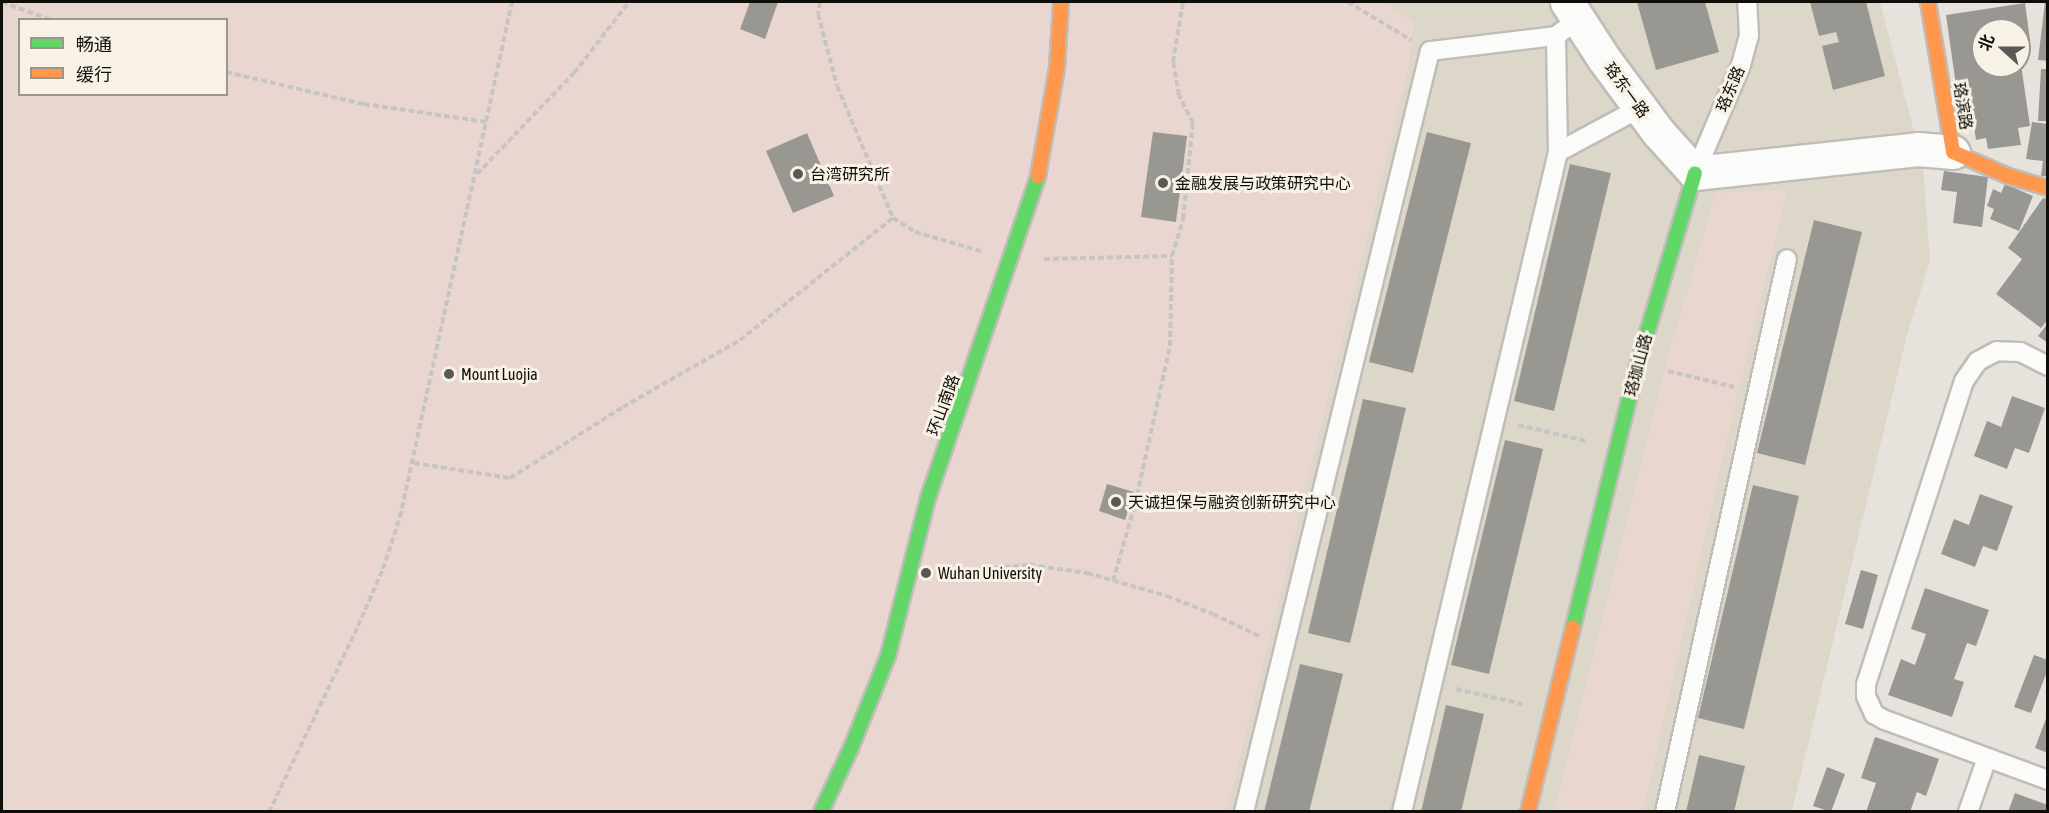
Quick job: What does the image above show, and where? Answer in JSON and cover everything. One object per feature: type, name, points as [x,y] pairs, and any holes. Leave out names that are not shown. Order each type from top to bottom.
[{"type":"street","name":"环山南路","points":[[821,812],[851,748],[888,656],[928,498],[1035,192],[1048,132],[1058,68],[1061,2]]},
{"type":"street","name":"珞滨路","points":[[1928,2],[1953,152],[2008,176],[2048,188]]},
{"type":"street","name":"珞东一路","points":[[1567,19],[1695,173]]},
{"type":"street","points":[[1695,173],[1918,149],[1953,152]]},
{"type":"street","name":"珞珈山路","points":[[1528,812],[1638,363],[1695,173]]},
{"type":"lane","name":"珞东路","points":[[1695,173],[1741,65],[1749,36],[1747,2]]},
{"type":"lane","points":[[1244,812],[1430,51],[1567,19],[1558,152],[1402,812]]},
{"type":"lane","points":[[1558,152],[1640,108]]},
{"type":"lane","points":[[1665,812],[1787,259]]},
{"type":"lane","points":[[2048,366],[2020,352],[1997,351],[1978,361],[1964,381],[1866,685],[1868,707],[1874,714],[2048,780]]},
{"type":"lane","points":[[1968,812],[1987,758]]},
{"type":"path","points":[[2,2],[46,18]]},
{"type":"path","points":[[269,812],[383,570],[400,517],[414,463],[512,2]]},
{"type":"path","points":[[476,175],[574,73],[629,2]]},
{"type":"path","points":[[820,2],[818,14],[837,86],[893,218],[915,232],[1012,260],[1172,256]]},
{"type":"path","points":[[1113,581],[1135,504],[1170,346],[1172,256],[1183,219],[1193,123],[1179,95],[1173,62],[1183,2]]},
{"type":"path","points":[[1348,2],[1430,51]]},
{"type":"path","points":[[228,72],[364,104],[487,122]]},
{"type":"path","points":[[414,463],[510,478],[623,407],[740,340],[893,218]]},
{"type":"path","points":[[1638,363],[1758,393]]},
{"type":"path","points":[[1494,419],[1616,448]]},
{"type":"path","points":[[906,589],[977,569],[1030,565],[1087,573],[1167,596],[1213,614],[1284,648]]},
{"type":"path","points":[[1432,684],[1554,711]]},
{"type":"shaded area","name":"Wuhan University","points":[[2,2],[1880,2],[1923,165],[1930,261],[1907,335],[1792,811],[2,812]]},
{"type":"shaded area","name":"Wuhan University","points":[[8,2],[1383,2],[1414,22],[1408,70],[1227,811],[2,812],[2,18]]},
{"type":"shaded area","points":[[1788,189],[1734,408],[1643,811],[1554,811],[1667,360],[1716,193]]},
{"type":"building","points":[[750,2],[778,2],[765,39],[740,29]]},
{"type":"building","points":[[1637,2],[1705,2],[1719,52],[1656,70]]},
{"type":"building","points":[[1810,2],[1866,2],[1885,76],[1833,90],[1822,46],[1839,42],[1836,32],[1819,36]]},
{"type":"building","points":[[2045,2],[2048,2],[2048,61],[2038,60]]},
{"type":"building","points":[[2025,3],[2027,18],[1971,18],[1971,78],[2023,78],[2030,126],[2018,128],[2021,145],[1988,149],[1986,138],[1976,140],[1974,126],[1962,128],[1946,15]]},
{"type":"building","points":[[2041,69],[2048,69],[2048,121],[2038,121]]},
{"type":"building","points":[[2032,122],[2048,124],[2048,176],[2041,176],[2043,161],[2026,159]]},
{"type":"building","points":[[1153,132],[1187,136],[1176,222],[1141,217]]},
{"type":"building","points":[[1427,132],[1471,143],[1413,373],[1369,362]]},
{"type":"building","points":[[807,133],[834,196],[793,213],[766,151]]},
{"type":"building","points":[[1570,164],[1611,173],[1554,411],[1514,401]]},
{"type":"building","points":[[1944,171],[1988,177],[1982,227],[1953,223],[1957,192],[1941,190]]},
{"type":"building","points":[[2005,184],[2033,196],[2019,231],[1990,219],[1994,209],[1987,206],[1993,189],[2001,193]]},
{"type":"building","points":[[2043,198],[2048,199],[2048,319],[2041,328],[1996,294],[2022,259],[2008,248]]},
{"type":"building","points":[[1814,220],[1862,232],[1805,465],[1757,453]]},
{"type":"building","points":[[2048,323],[2048,343],[2038,336]]},
{"type":"building","points":[[2012,396],[2045,408],[2029,453],[2015,448],[2007,469],[1974,456],[1987,421],[2001,427]]},
{"type":"building","points":[[1363,399],[1406,408],[1350,643],[1308,633]]},
{"type":"building","points":[[1505,440],[1543,449],[1489,674],[1451,665]]},
{"type":"building","points":[[1107,484],[1134,492],[1125,520],[1099,511]]},
{"type":"building","points":[[1753,485],[1799,496],[1744,729],[1698,718]]},
{"type":"building","points":[[1980,494],[2013,506],[1997,551],[1983,546],[1975,567],[1941,554],[1954,519],[1969,525]]},
{"type":"building","points":[[1861,570],[1878,575],[1863,629],[1845,624]]},
{"type":"building","points":[[1925,588],[1989,610],[1976,646],[1967,643],[1954,679],[1964,682],[1952,717],[1888,695],[1901,659],[1915,665],[1926,634],[1911,629]]},
{"type":"building","points":[[2034,655],[2048,660],[2048,669],[2031,713],[2014,707]]},
{"type":"building","points":[[1300,664],[1343,674],[1309,812],[1264,812]]},
{"type":"building","points":[[1446,705],[1484,714],[1461,812],[1421,812]]},
{"type":"building","points":[[2048,713],[2048,753],[2035,748]]},
{"type":"building","points":[[1875,737],[1939,759],[1926,796],[1917,792],[1910,812],[1866,812],[1876,783],[1861,778]]},
{"type":"building","points":[[1699,755],[1745,766],[1734,812],[1686,812]]},
{"type":"building","points":[[1827,767],[1845,774],[1831,812],[1813,806]]},
{"type":"building","points":[[2015,793],[2048,805],[2048,812],[2008,812]]},
{"type":"traffic: fast","points":[[1573,627],[1638,363],[1695,173]]},
{"type":"traffic: fast","points":[[821,812],[851,748],[888,656],[928,498],[1038,176]]},
{"type":"traffic: slow","points":[[1038,176],[1057,68],[1061,2]]},
{"type":"traffic: slow","points":[[1928,2],[1953,152],[2008,176],[2048,188]]},
{"type":"traffic: slow","points":[[1528,812],[1573,627]]},
{"type":"place","name":"台湾研究所","points":[[798,174]]},
{"type":"place","name":"金融发展与政策研究中心","points":[[1163,183]]},
{"type":"place","name":"Mount Luojia","points":[[449,374]]},
{"type":"place","name":"天诚担保与融资创新研究中心","points":[[1116,502]]},
{"type":"place","name":"Wuhan University","points":[[926,573]]}]
